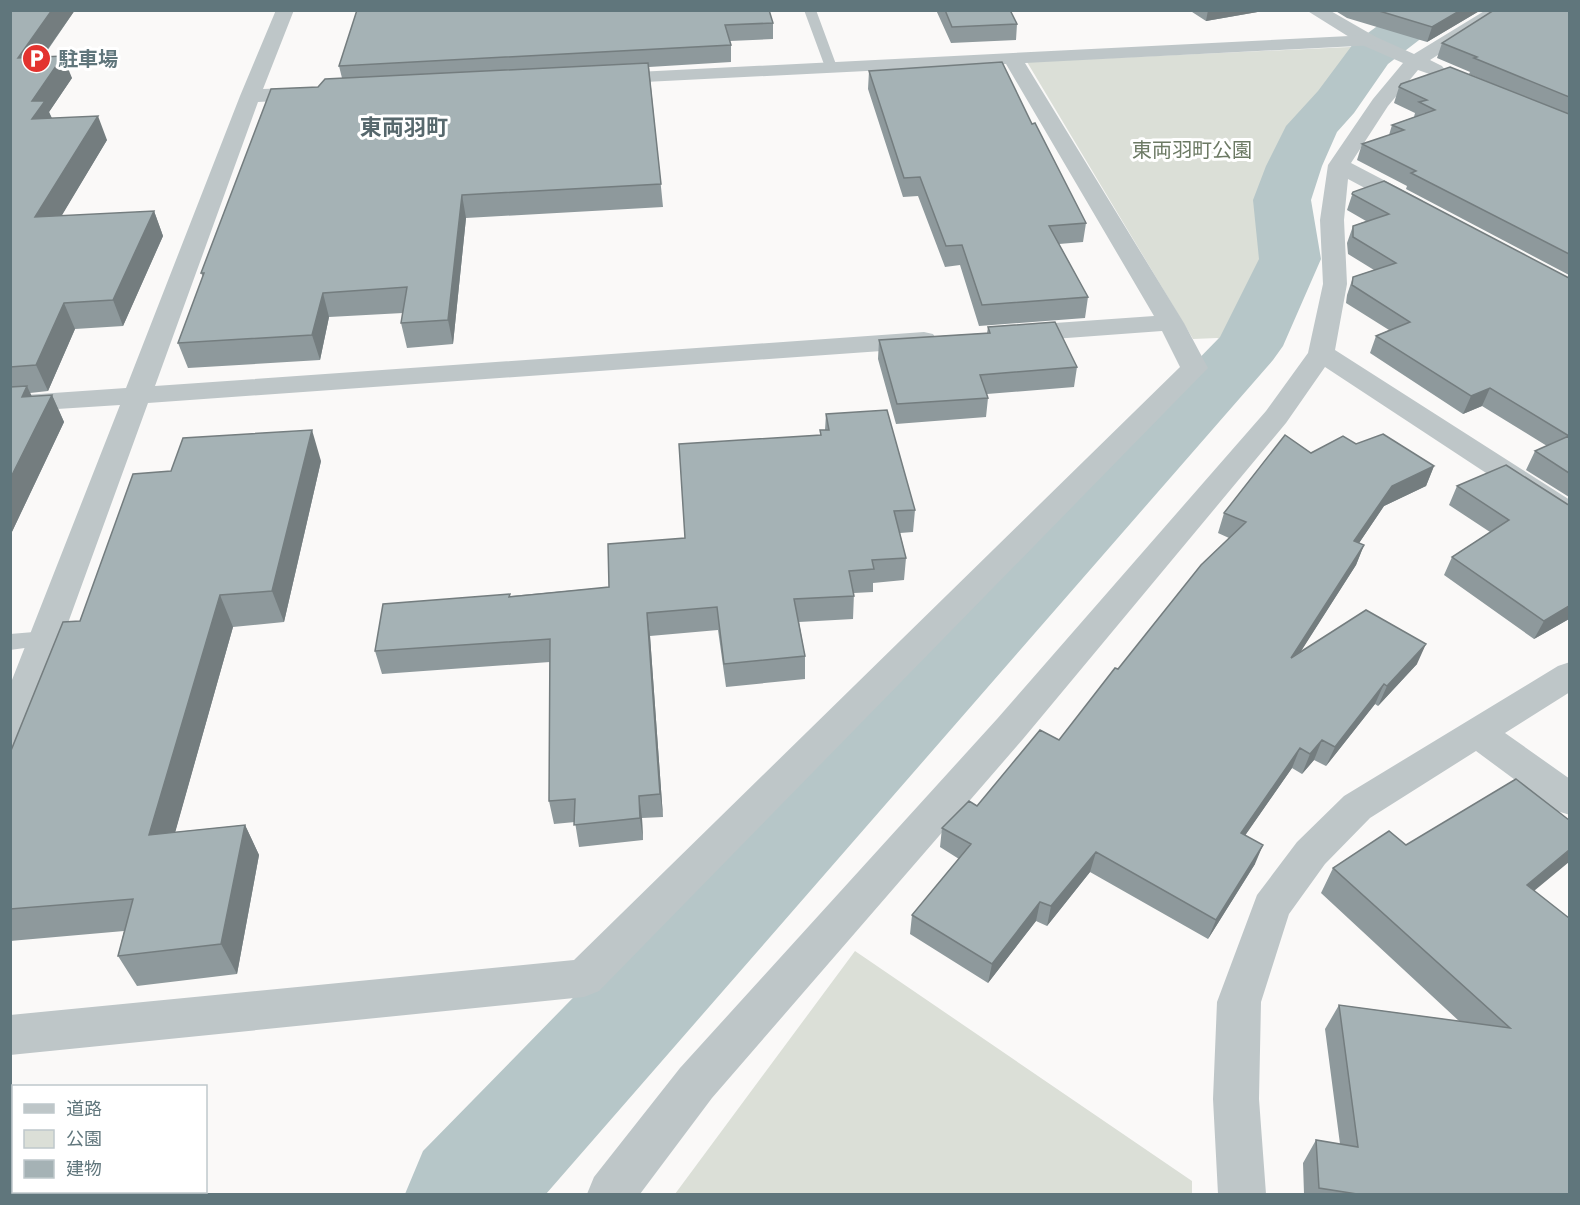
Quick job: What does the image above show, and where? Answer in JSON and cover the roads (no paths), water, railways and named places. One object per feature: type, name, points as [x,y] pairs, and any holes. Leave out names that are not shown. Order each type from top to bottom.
[{"type":"street","points":[[10,733],[250,96],[285,10]]},
{"type":"street","points":[[1315,10],[1369,41],[1448,75]]},
{"type":"street","points":[[611,1194],[696,1083],[1010,729],[1276,417],[1321,353],[1335,284],[1332,220],[1339,165],[1380,103],[1415,61],[1500,10]]},
{"type":"street","points":[[582,80],[1369,41]]},
{"type":"street","points":[[10,1035],[584,978],[1194,368],[1171,323],[1012,58]]},
{"type":"street","points":[[250,96],[333,92]]},
{"type":"street","points":[[1339,165],[1433,215]]},
{"type":"street","points":[[993,335],[1171,323]]},
{"type":"street","points":[[10,404],[945,339]]},
{"type":"street","points":[[1321,353],[1569,514]]},
{"type":"street","points":[[1242,1194],[1236,1100],[1239,1002],[1270,907],[1311,853],[1357,807],[1569,675]]},
{"type":"street","points":[[1477,732],[1569,800]]},
{"type":"lane","points":[[810,10],[831,67]]},
{"type":"lane","points":[[10,642],[46,639]]},
{"type":"waterway","points":[[466,1194],[1249,346],[1290,259],[1282,200],[1294,166],[1313,126],[1336,102],[1370,54],[1429,10]]},
{"type":"place","name":"駐車場","points":[[37,59]]},
{"type":"district","name":"東両羽町","points":[[404,127]]},
{"type":"park label","name":"東両羽町公園","points":[[1192,150]]}]
